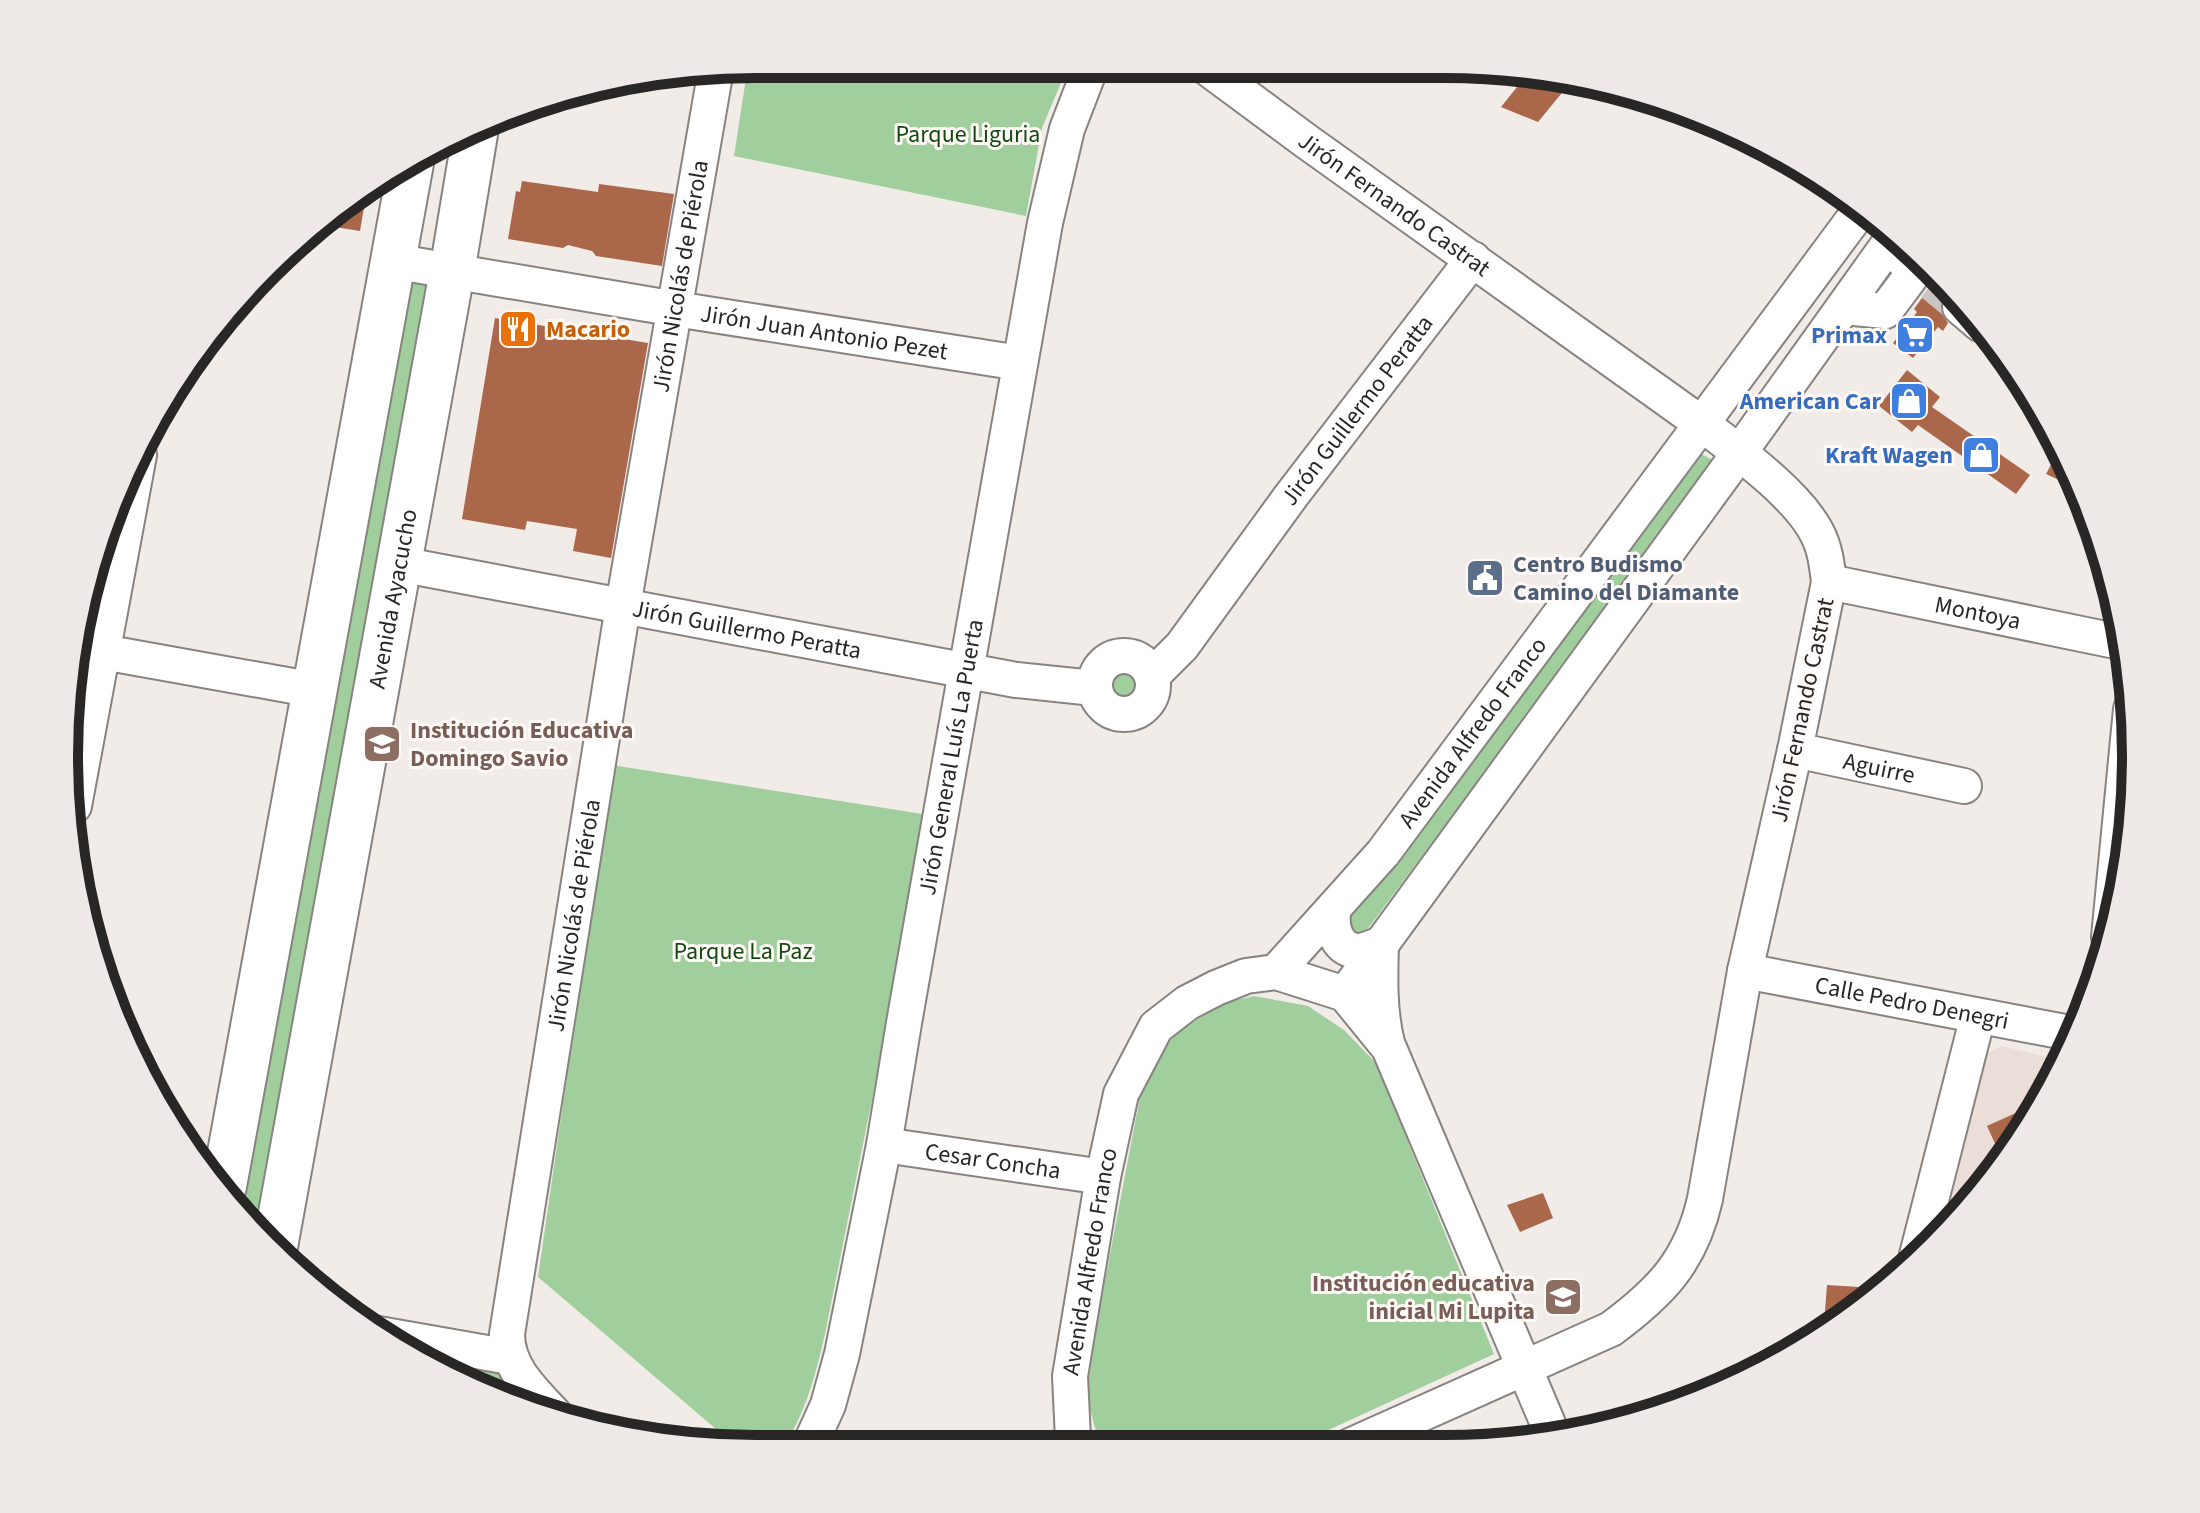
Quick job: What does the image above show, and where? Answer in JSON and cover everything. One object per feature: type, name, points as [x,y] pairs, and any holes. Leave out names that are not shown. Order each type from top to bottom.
[{"type":"main road","name":"Avenida Ayacucho","points":[[277,1236],[474,140]]},
{"type":"main road","points":[[225,1179],[409,174]]},
{"type":"street","name":"Jirón General Luís La Puerta","points":[[814,1435],[828,1405],[842,1354],[884,1145],[1045,223],[1061,150],[1086,78]]},
{"type":"street","name":"Jirón Fernando Castrat","points":[[1221,78],[1739,453],[1774,483],[1811,522],[1826,558],[1829,582],[1745,971],[1705,1199],[1691,1243],[1667,1280],[1644,1305],[1611,1329],[1375,1435]]},
{"type":"street","name":"Jirón Nicolás de Piérola","points":[[510,1357],[507,1334],[623,606],[714,79]]},
{"type":"street","name":"Avenida Alfredo Franco","points":[[1276,972],[1383,853],[1855,217]]},
{"type":"street","name":"Jirón Guillermo Peratta","points":[[399,564],[1016,680],[1094,688],[1103,706],[1120,714],[1130,714],[1146,704],[1153,686],[1152,676],[1182,646],[1291,496],[1473,259]]},
{"type":"street","name":"Jirón Juan Antonio Pezet","points":[[392,261],[1020,363]]},
{"type":"street","points":[[1814,273],[1847,303],[1885,311],[1908,262]]},
{"type":"street","name":"Avenida Alfredo Franco","points":[[1073,1435],[1070,1376],[1103,1177],[1121,1094],[1156,1027],[1187,1003],[1246,976],[1276,972],[1345,994],[1847,303]]},
{"type":"street","points":[[78,763],[89,650],[125,510]]},
{"type":"street","name":"Montoya","points":[[1829,582],[2112,640]]},
{"type":"street","points":[[89,650],[315,690]]},
{"type":"street","name":"Aguirre","points":[[1795,750],[1964,786]]},
{"type":"street","points":[[1334,908],[1333,929],[1343,945],[1354,951],[1362,951],[1381,944],[1381,1020],[1389,1048],[1549,1426]]},
{"type":"street","name":"Calle Pedro Denegri","points":[[1745,971],[2063,1032]]},
{"type":"street","points":[[1345,994],[1389,1048]]},
{"type":"street","points":[[1921,1237],[1978,1016]]},
{"type":"street","name":"Cesar Concha","points":[[884,1145],[1103,1177]]},
{"type":"street","points":[[410,1339],[510,1357],[523,1379],[542,1400]]},
{"type":"shaded area","points":[[2001,1046],[2052,1057],[2008,1133],[1949,1209],[1986,1054]]},
{"type":"green space","name":"Parque Liguria","points":[[746,78],[1063,78],[1042,128],[1026,216],[734,156]]},
{"type":"green space","points":[[408,273],[437,278],[266,1225],[242,1199]]},
{"type":"green space","points":[[1695,451],[1717,462],[1360,939],[1349,938],[1342,912]]},
{"type":"green space","points":[[1123,666],[1136,671],[1141,684],[1136,697],[1123,702],[1110,697],[1105,684],[1110,671]]},
{"type":"green space","name":"Parque La Paz","points":[[612,765],[929,815],[825,1334],[809,1394],[790,1435],[722,1434],[538,1277]]},
{"type":"green space","points":[[1254,996],[1308,1006],[1344,1030],[1376,1063],[1494,1354],[1318,1435],[1098,1435],[1086,1394],[1143,1081],[1175,1034],[1223,1003]]},
{"type":"green space","points":[[386,1325],[491,1347],[523,1393],[456,1365]]},
{"type":"building","points":[[1520,83],[1565,89],[1538,122],[1501,107]]},
{"type":"building","points":[[522,181],[598,192],[599,184],[674,194],[662,266],[596,256],[592,251],[568,245],[563,248],[508,239],[516,191],[520,192]]},
{"type":"building","points":[[365,203],[360,231],[332,227]]},
{"type":"building","points":[[1931,285],[1943,298],[1940,304],[1942,314],[1948,323],[1943,331],[1938,327],[1913,358],[1893,343],[1917,312],[1914,309]]},
{"type":"building","points":[[495,318],[648,343],[611,558],[573,551],[577,529],[527,521],[525,530],[462,519]]},
{"type":"building","points":[[1907,370],[1940,397],[1932,407],[2030,475],[2016,494],[1918,425],[1912,432],[1879,406]]},
{"type":"building","points":[[2054,460],[2063,482],[2046,474]]},
{"type":"building","points":[[2022,1110],[1997,1148],[1987,1126]]},
{"type":"building","points":[[1543,1193],[1553,1218],[1520,1232],[1507,1205]]},
{"type":"building","points":[[1827,1285],[1866,1287],[1857,1295],[1824,1318]]},
{"type":"place","name":"Macario","points":[[518,329]]},
{"type":"place","name":"Primax","points":[[1915,335]]},
{"type":"place","name":"American Car","points":[[1909,401]]},
{"type":"place","name":"Kraft Wagen","points":[[1981,455]]},
{"type":"place","name":"Centro Budismo Camino del Diamante","points":[[1485,578]]},
{"type":"place","name":"Institución Educativa Domingo Savio","points":[[382,744]]},
{"type":"place","name":"Institución educativa inicial Mi Lupita","points":[[1563,1297]]}]
